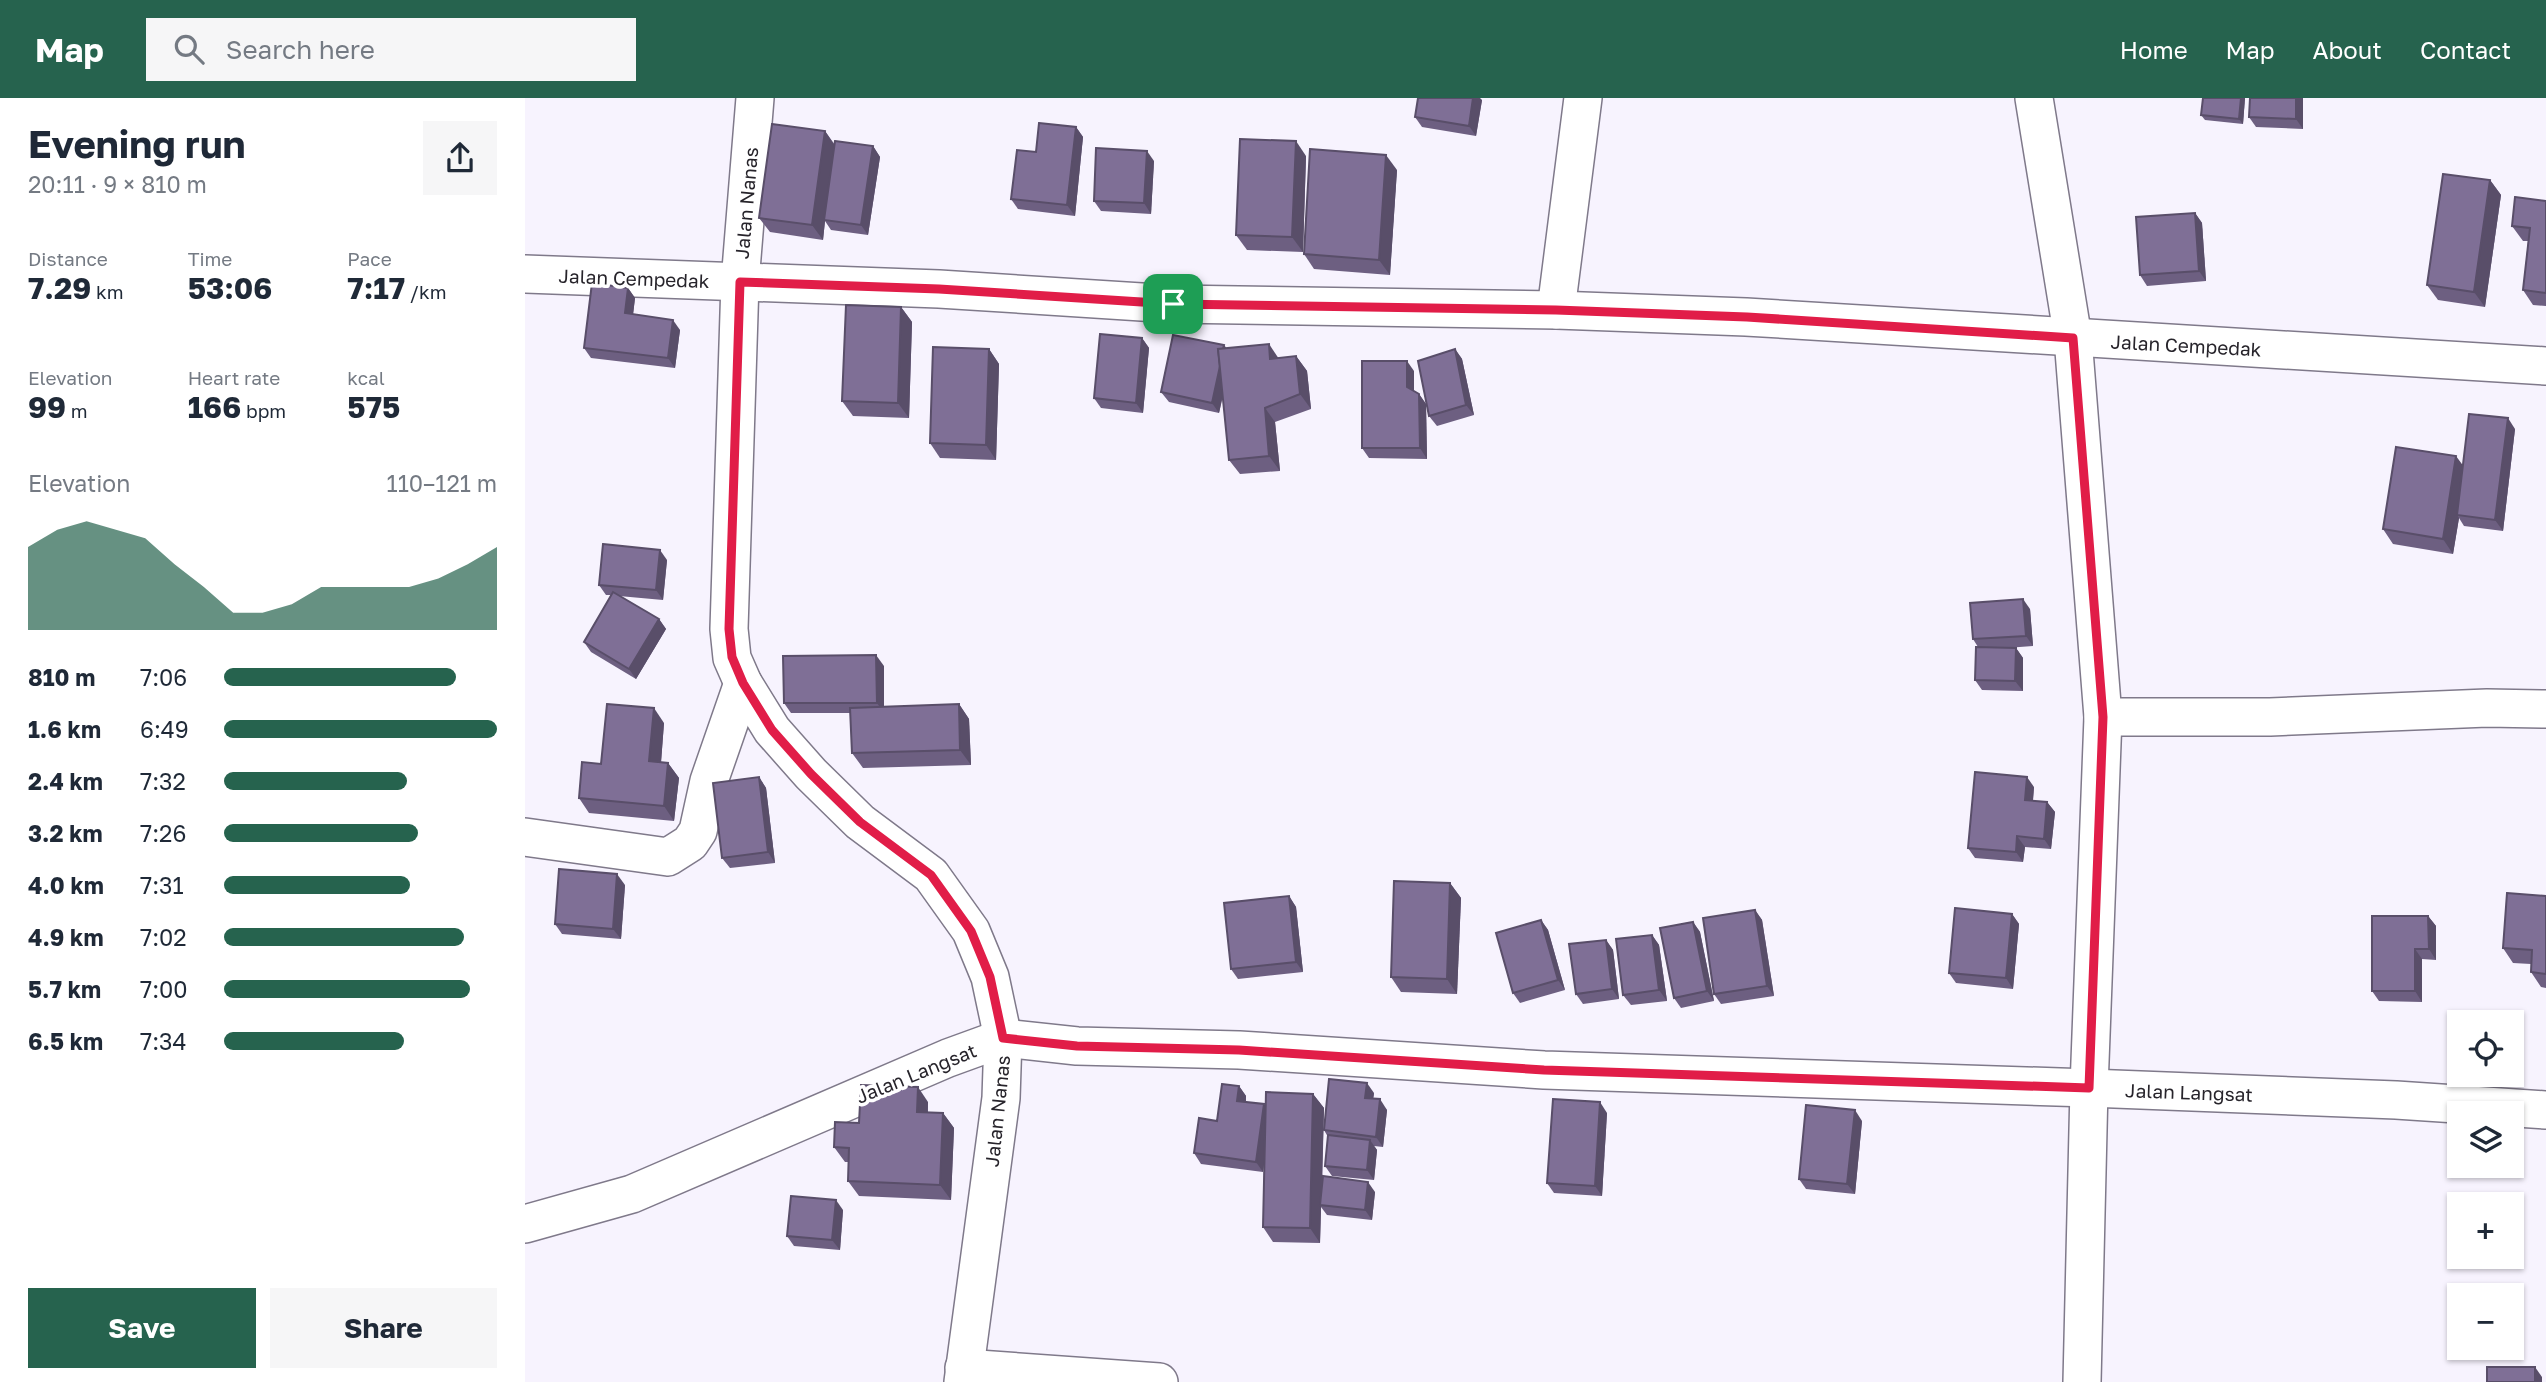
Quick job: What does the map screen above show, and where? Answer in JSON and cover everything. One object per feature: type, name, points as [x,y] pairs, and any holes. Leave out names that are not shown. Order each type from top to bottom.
[{"type":"street","name":"Jalan Nanas","points":[[755,98],[740,282],[729,629],[732,657],[743,683],[772,730],[811,774],[860,822],[931,875],[971,931],[990,977],[1003,1038],[1001,1098],[964,1375]]},
{"type":"street","points":[[1556,310],[1583,98]]},
{"type":"street","points":[[2034,98],[2073,338],[2103,717],[2089,1088],[2082,1382]]},
{"type":"street","name":"Jalan Cempedak","points":[[525,274],[939,289],[1173,304],[1556,310],[1747,317],[2546,366]]},
{"type":"street","points":[[525,837],[668,857],[690,843],[698,831],[709,781],[743,683]]},
{"type":"street","points":[[2103,717],[2270,717],[2487,708],[2546,709]]},
{"type":"street","name":"Jalan Langsat","points":[[525,1224],[632,1194],[948,1058],[1003,1038],[1077,1046],[1239,1050],[1544,1070],[2396,1100],[2546,1110]]},
{"type":"street","points":[[964,1375],[1159,1382]]},
{"type":"building","points":[[1418,98],[1473,98],[1469,126],[1415,117]]},
{"type":"building","points":[[2203,98],[2241,98],[2239,119],[2201,115]]},
{"type":"building","points":[[2250,98],[2296,98],[2296,119],[2249,117]]},
{"type":"building","points":[[1039,123],[1076,127],[1067,205],[1011,199],[1017,150],[1036,152]]},
{"type":"building","points":[[772,124],[825,131],[812,225],[759,218]]},
{"type":"building","points":[[1240,139],[1296,141],[1292,237],[1236,235]]},
{"type":"building","points":[[835,141],[873,146],[861,225],[824,220]]},
{"type":"building","points":[[1096,148],[1147,151],[1144,203],[1094,201]]},
{"type":"building","points":[[1310,149],[1386,155],[1379,260],[1304,254]]},
{"type":"building","points":[[2443,174],[2490,180],[2474,292],[2427,285]]},
{"type":"building","points":[[2515,197],[2546,201],[2546,293],[2523,290],[2530,228],[2512,226]]},
{"type":"building","points":[[2195,213],[2199,271],[2140,275],[2136,217]]},
{"type":"building","points":[[592,283],[628,288],[625,313],[673,320],[668,358],[584,348]]},
{"type":"building","points":[[846,305],[901,307],[898,403],[842,401]]},
{"type":"building","points":[[1100,334],[1142,338],[1136,403],[1094,398]]},
{"type":"building","points":[[1173,335],[1224,345],[1223,349],[1218,349],[1220,366],[1212,403],[1161,392]]},
{"type":"building","points":[[1269,344],[1270,359],[1296,356],[1300,394],[1265,408],[1269,456],[1229,460],[1218,349]]},
{"type":"building","points":[[933,347],[989,349],[986,445],[930,443]]},
{"type":"building","points":[[1455,349],[1466,405],[1429,416],[1418,361]]},
{"type":"building","points":[[1362,361],[1407,361],[1407,387],[1419,394],[1420,448],[1362,448]]},
{"type":"building","points":[[2469,414],[2508,418],[2495,520],[2457,515]]},
{"type":"building","points":[[2396,447],[2456,456],[2443,539],[2383,529]]},
{"type":"building","points":[[603,544],[660,550],[656,590],[599,585]]},
{"type":"building","points":[[613,592],[659,619],[629,669],[584,642]]},
{"type":"building","points":[[2023,599],[2026,636],[1973,639],[1970,603]]},
{"type":"building","points":[[1976,647],[2016,648],[2015,681],[1975,680]]},
{"type":"building","points":[[876,655],[877,703],[784,703],[783,656]]},
{"type":"building","points":[[607,704],[654,708],[649,761],[668,763],[664,806],[579,798],[582,762],[601,764]]},
{"type":"building","points":[[959,704],[960,750],[852,753],[850,708]]},
{"type":"building","points":[[1975,772],[2027,777],[2025,800],[2047,802],[2044,839],[2017,836],[2016,852],[1968,848]]},
{"type":"building","points":[[759,777],[768,852],[722,858],[713,783]]},
{"type":"building","points":[[559,869],[617,874],[613,929],[555,924]]},
{"type":"building","points":[[1394,881],[1450,883],[1447,979],[1391,977]]},
{"type":"building","points":[[2507,893],[2546,896],[2546,974],[2531,972],[2532,950],[2503,948]]},
{"type":"building","points":[[1289,896],[1296,962],[1231,969],[1224,903]]},
{"type":"building","points":[[1955,908],[2012,914],[2006,978],[1949,973]]},
{"type":"building","points":[[1755,910],[1767,986],[1714,994],[1703,918]]},
{"type":"building","points":[[2372,916],[2428,916],[2429,949],[2415,949],[2415,991],[2372,991]]},
{"type":"building","points":[[1541,920],[1558,980],[1513,993],[1496,933]]},
{"type":"building","points":[[1693,922],[1707,991],[1674,998],[1660,928]]},
{"type":"building","points":[[1652,935],[1659,990],[1623,995],[1616,939]]},
{"type":"building","points":[[1606,940],[1612,989],[1576,994],[1569,944]]},
{"type":"building","points":[[1329,1079],[1367,1083],[1365,1098],[1380,1099],[1376,1137],[1324,1130]]},
{"type":"building","points":[[1222,1084],[1239,1086],[1237,1101],[1264,1104],[1256,1162],[1194,1153],[1199,1118],[1217,1121]]},
{"type":"building","points":[[861,1085],[918,1087],[917,1112],[943,1113],[940,1185],[848,1181],[849,1148],[834,1147],[835,1122],[859,1123]]},
{"type":"building","points":[[1266,1092],[1313,1094],[1310,1228],[1263,1227]]},
{"type":"building","points":[[1553,1099],[1600,1102],[1595,1186],[1547,1183]]},
{"type":"building","points":[[1806,1105],[1855,1110],[1847,1184],[1799,1179]]},
{"type":"building","points":[[1328,1135],[1370,1140],[1367,1170],[1325,1166]]},
{"type":"building","points":[[1323,1176],[1368,1182],[1365,1210],[1320,1205]]},
{"type":"building","points":[[791,1196],[836,1200],[832,1240],[787,1236]]},
{"type":"building","points":[[2487,1367],[2535,1367],[2535,1382],[2487,1382]]},
{"type":"route","points":[[740,282],[939,289],[1173,304],[1556,310],[1747,317],[2073,338],[2103,717],[2089,1088],[1544,1070],[1239,1050],[1077,1046],[1003,1038],[990,977],[971,931],[931,875],[860,822],[811,774],[772,730],[743,683],[732,657],[729,629],[740,282]]}]
